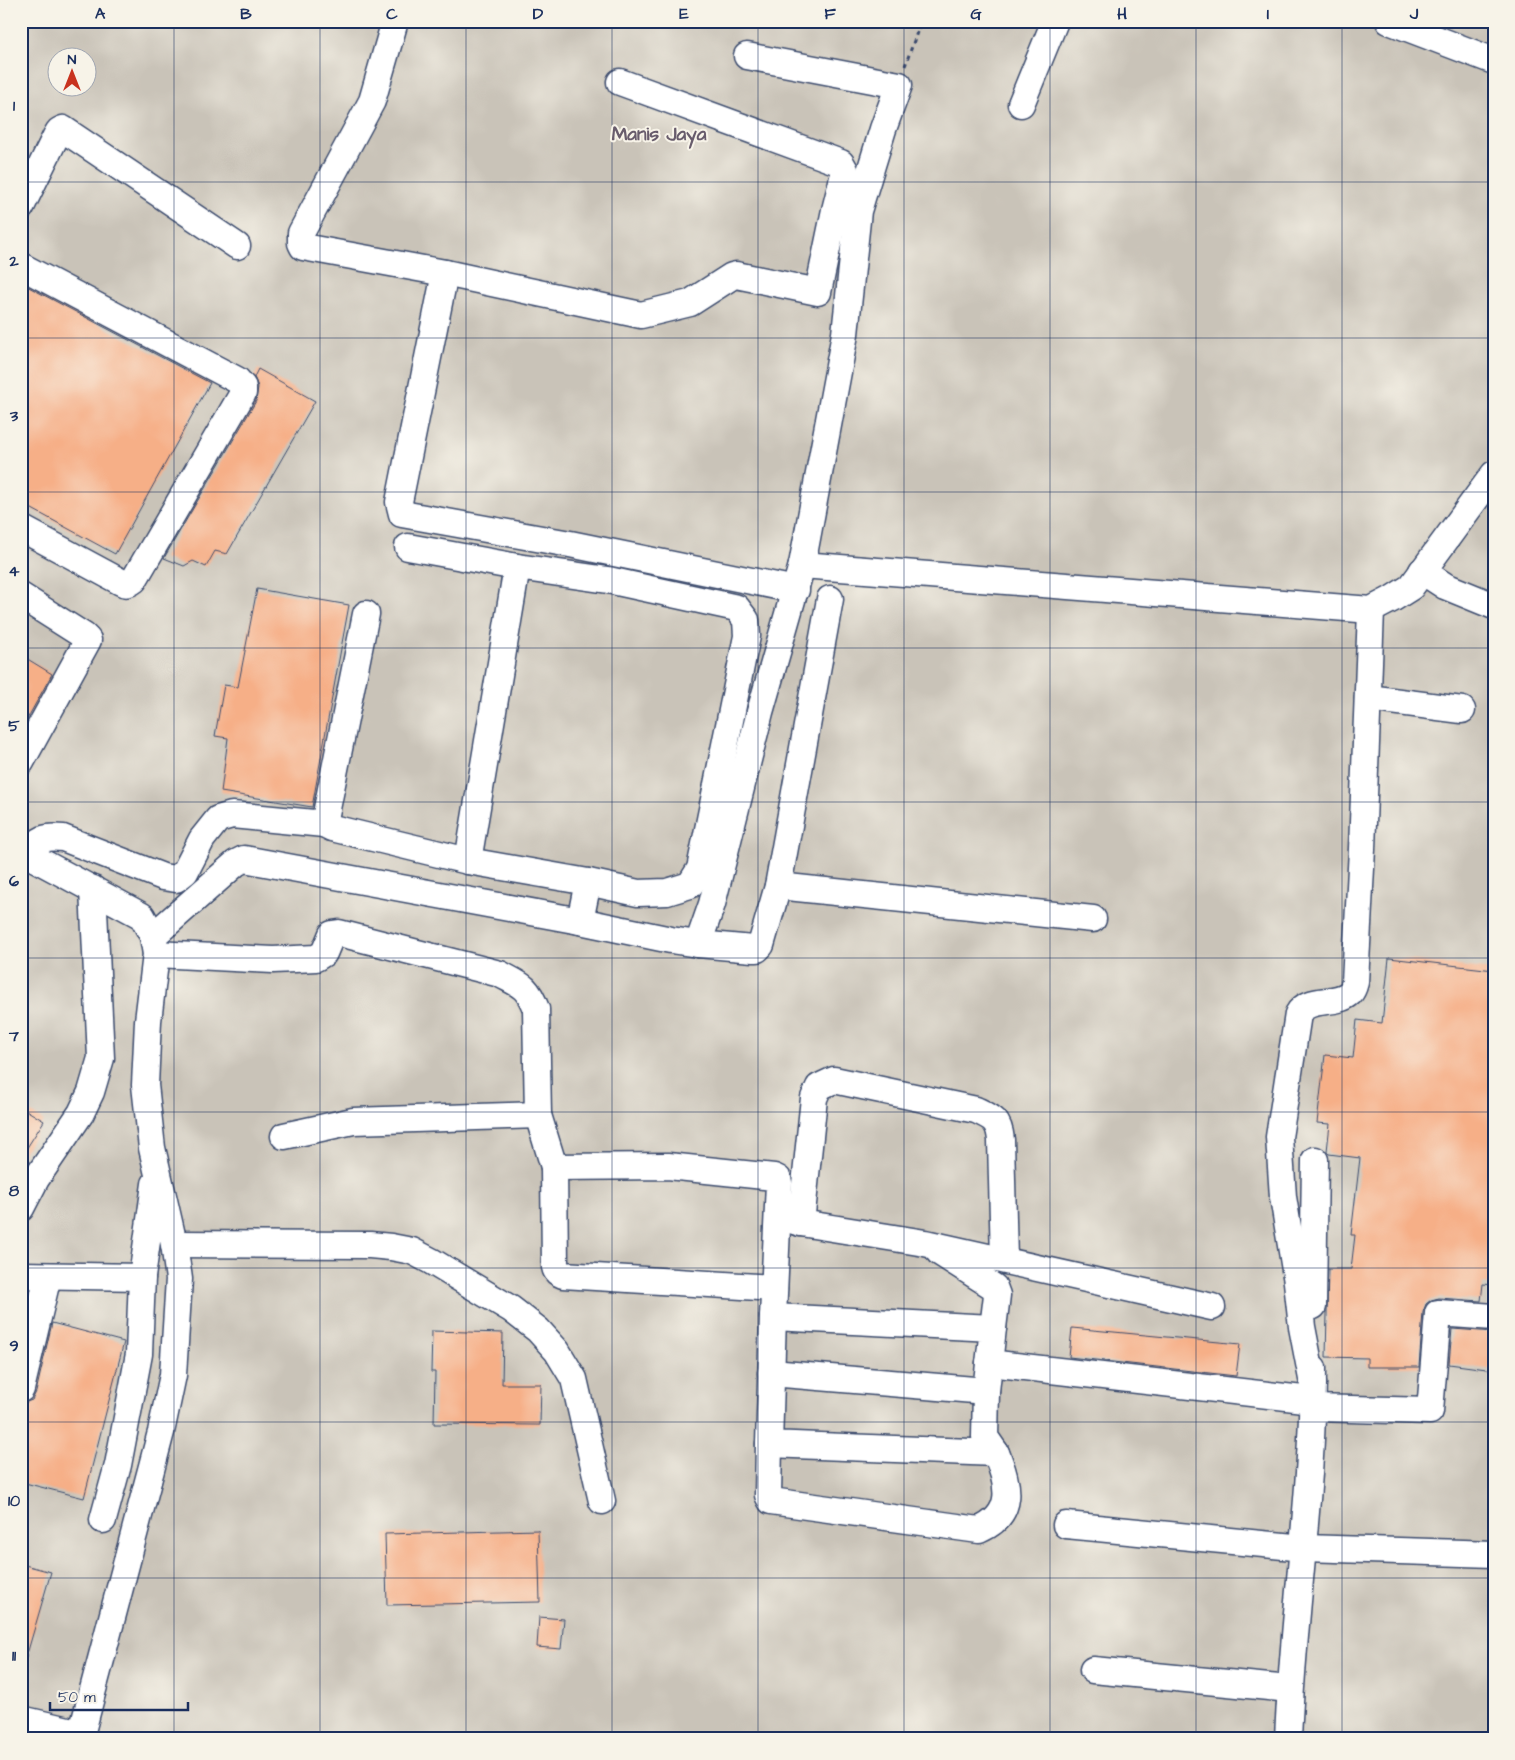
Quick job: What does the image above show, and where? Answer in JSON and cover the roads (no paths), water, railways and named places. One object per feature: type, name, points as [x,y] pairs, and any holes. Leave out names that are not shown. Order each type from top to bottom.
[{"type":"street","points":[[395,21],[372,101],[301,233],[303,247],[445,273],[641,315],[690,304],[736,275],[849,299]]},
{"type":"street","points":[[1021,104],[1055,21]]},
{"type":"street","points":[[1389,21],[1494,61]]},
{"type":"street","points":[[747,56],[899,85],[883,130],[846,211],[818,292]]},
{"type":"street","points":[[620,82],[838,161],[845,170],[849,299],[845,334],[802,565],[760,712],[712,904],[698,944]]},
{"type":"street","points":[[21,206],[59,131],[63,130],[237,246]]},
{"type":"street","points":[[21,266],[237,380],[243,387],[243,393],[134,580],[129,584],[121,582],[21,528]]},
{"type":"street","points":[[445,273],[399,502],[402,514],[570,544],[796,590]]},
{"type":"street","points":[[802,565],[1371,610],[1410,587],[1494,474]]},
{"type":"street","points":[[21,1719],[81,1736],[161,1432],[173,1375],[178,1298],[174,1244],[152,1148],[145,1085],[154,945],[142,916],[24,852],[41,839],[63,838],[163,877],[176,880],[185,872],[202,839],[218,819],[232,815],[324,824],[332,828],[468,861],[588,882],[638,893],[667,892],[690,885],[700,869],[747,636],[746,620],[737,608],[608,580],[517,567],[408,547]]},
{"type":"street","points":[[468,861],[517,567]]},
{"type":"street","points":[[1422,571],[1445,586],[1494,606]]},
{"type":"street","points":[[21,596],[88,640],[21,762]]},
{"type":"street","points":[[154,945],[236,863],[244,859],[580,921],[671,940],[757,949],[761,945],[778,886],[830,599]]},
{"type":"street","points":[[1312,1397],[1297,1282],[1282,1197],[1279,1137],[1298,1014],[1305,1006],[1346,995],[1350,992],[1355,982],[1371,610]]},
{"type":"street","points":[[324,824],[366,614]]},
{"type":"street","points":[[1368,698],[1462,710]]},
{"type":"street","points":[[580,921],[588,882]]},
{"type":"street","points":[[778,886],[1093,919]]},
{"type":"street","points":[[21,1208],[36,1179],[81,1113],[91,1092],[100,1058],[93,889]]},
{"type":"street","points":[[154,945],[273,960],[316,958],[324,953],[332,934],[339,933],[500,974],[522,986],[530,993],[536,1009],[538,1115],[554,1167],[556,1271],[559,1274],[774,1288]]},
{"type":"street","points":[[925,1243],[994,1287],[997,1295],[986,1392],[985,1437],[996,1453],[1005,1474],[1005,1508],[992,1524],[979,1530],[771,1501],[768,1494],[774,1288],[790,1220],[814,1098],[819,1087],[834,1080],[976,1110],[997,1123],[1001,1140],[1004,1260]]},
{"type":"street","points":[[284,1136],[353,1121],[538,1115]]},
{"type":"street","points":[[1288,1739],[1290,1688],[1304,1548],[1312,1397],[1315,1160]]},
{"type":"street","points":[[554,1167],[668,1166],[774,1178],[778,1179],[790,1220]]},
{"type":"street","points":[[103,1520],[118,1465],[139,1354],[142,1277],[157,1170]]},
{"type":"street","points":[[790,1220],[925,1243],[1212,1307]]},
{"type":"street","points":[[174,1244],[370,1245],[392,1247],[412,1251],[455,1275],[511,1309],[538,1330],[557,1352],[574,1379],[602,1501]]},
{"type":"street","points":[[21,1274],[142,1277]]},
{"type":"street","points":[[21,1389],[48,1276]]},
{"type":"street","points":[[990,1363],[1430,1411],[1438,1313],[1494,1316]]},
{"type":"street","points":[[773,1317],[993,1328]]},
{"type":"street","points":[[771,1373],[986,1392]]},
{"type":"street","points":[[769,1444],[996,1453]]},
{"type":"street","points":[[1066,1525],[1304,1548],[1494,1554]]},
{"type":"street","points":[[1093,1670],[1290,1688]]},
{"type":"district","name":"Manis Jaya","points":[[659,133]]}]
